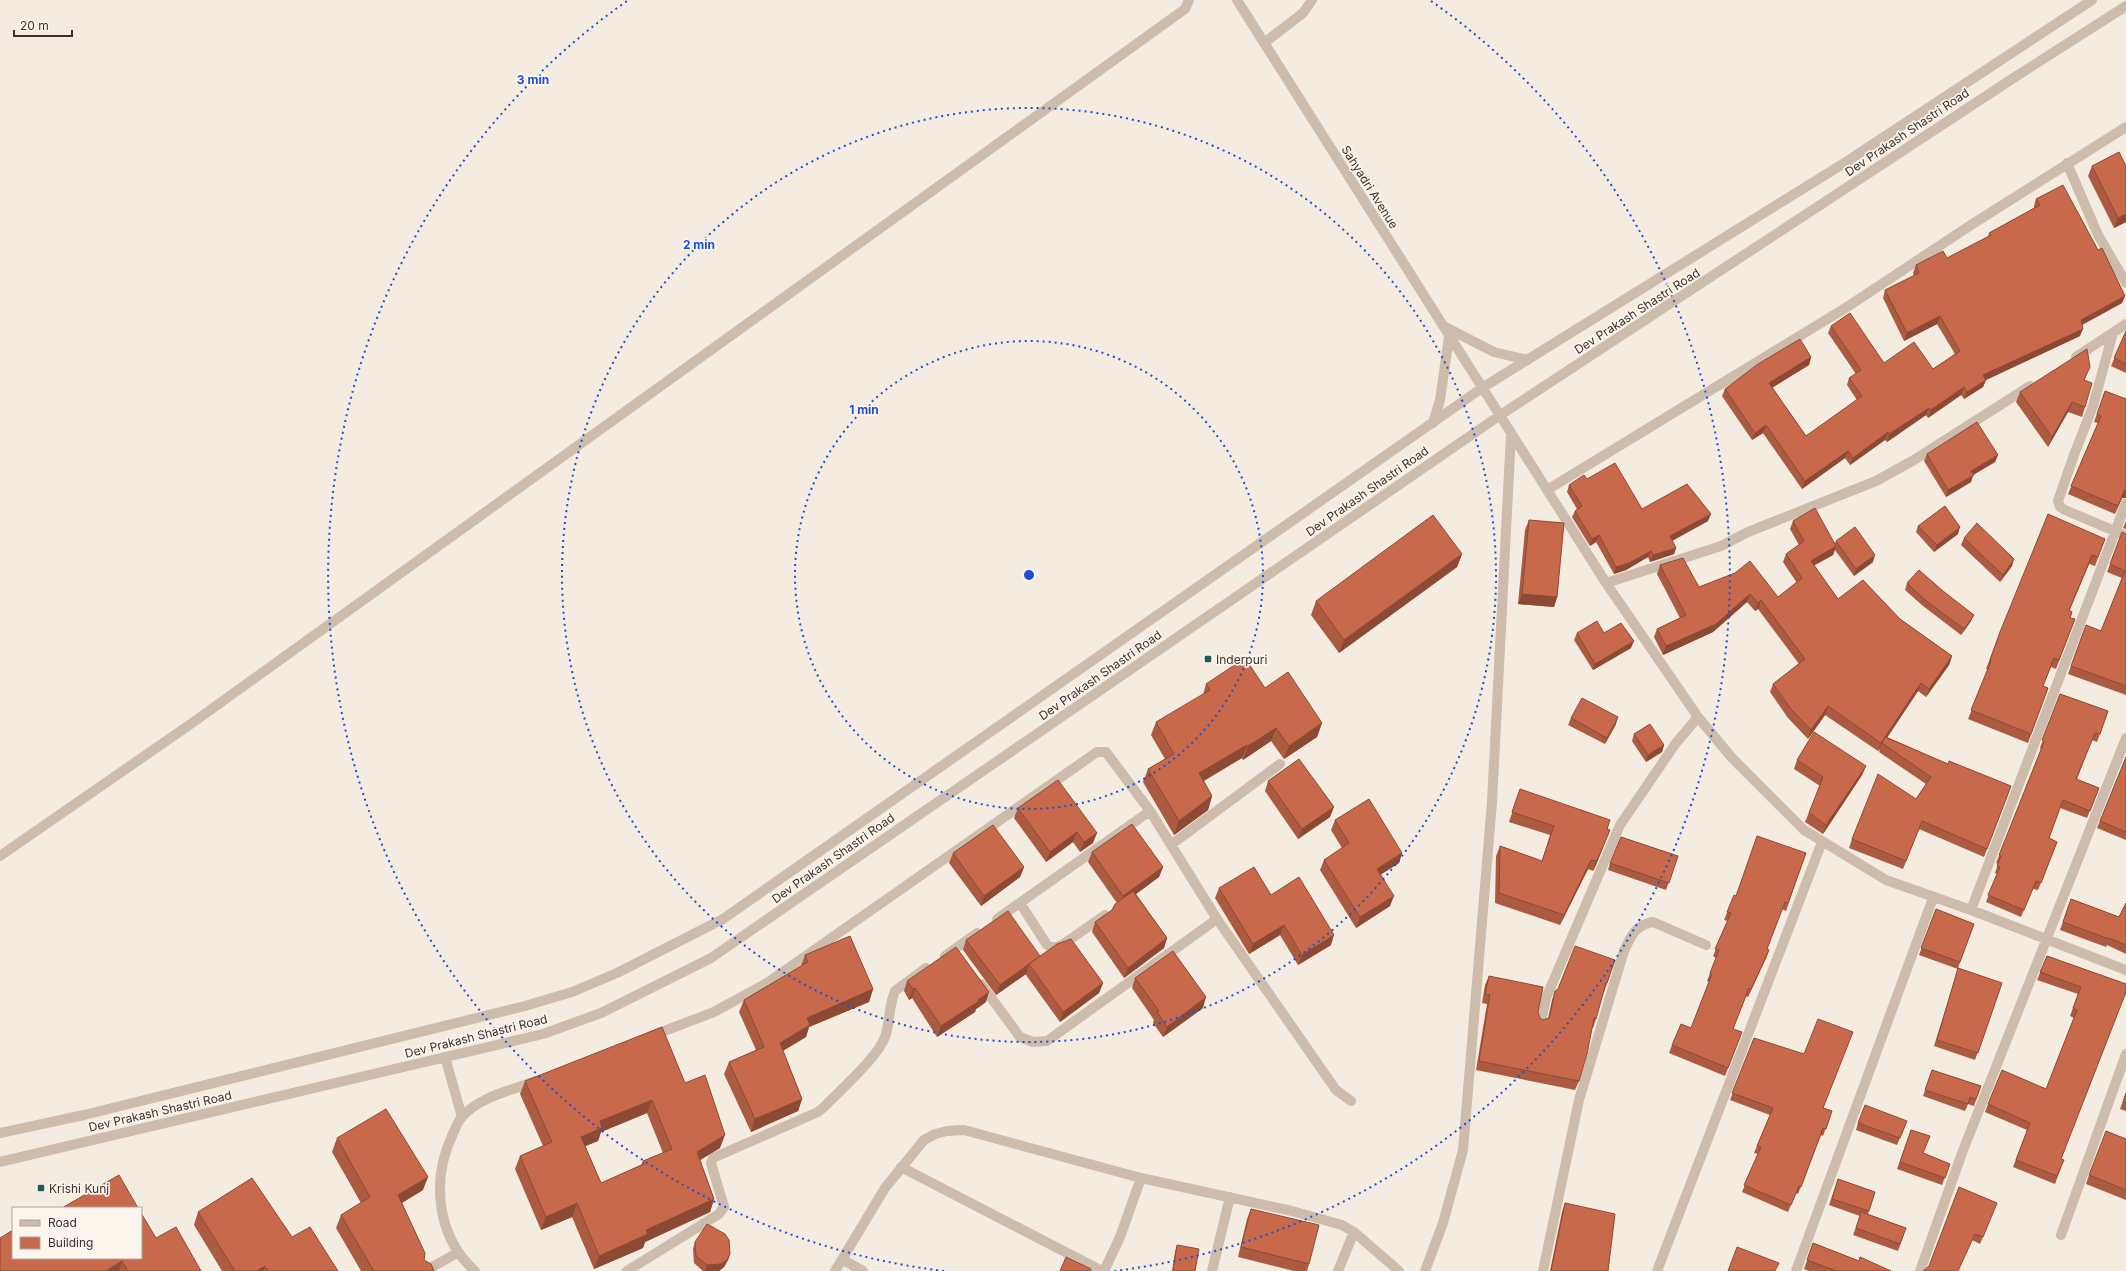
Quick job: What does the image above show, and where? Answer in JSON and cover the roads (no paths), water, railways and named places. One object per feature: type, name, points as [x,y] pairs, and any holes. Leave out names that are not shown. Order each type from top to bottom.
[{"type":"street","points":[[0,856],[195,721],[1185,9],[1189,0]]},
{"type":"street","name":"Sahyadri Avenue","points":[[1236,0],[1606,583],[1698,717],[1732,758],[1788,816],[1822,842],[1886,880],[1933,898],[1971,910],[2045,940],[2126,970]]},
{"type":"street","points":[[1264,43],[1303,13],[1312,0]]},
{"type":"street","name":"Dev Prakash Shastri Road","points":[[0,1133],[84,1115],[525,1006],[572,992],[617,973],[723,919],[1482,388],[1846,162],[2092,0]]},
{"type":"street","name":"Dev Prakash Shastri Road","points":[[0,1162],[543,1034],[594,1016],[711,958],[1499,416],[2015,77],[2126,6]]},
{"type":"street","points":[[1547,490],[1847,307],[2067,163],[2126,127]]},
{"type":"street","points":[[2067,163],[2098,235],[2126,283]]},
{"type":"street","points":[[2067,362],[2126,324]]},
{"type":"street","points":[[1443,326],[1494,352],[1528,360]]},
{"type":"street","points":[[2113,333],[2093,406],[2058,501],[2060,507],[2064,510],[2126,536]]},
{"type":"street","points":[[1433,423],[1440,400],[1449,337]]},
{"type":"street","points":[[1606,583],[1721,546],[1748,532],[1876,481],[1914,460],[2040,380]]},
{"type":"street","points":[[1425,1271],[1443,1223],[1463,1150],[1492,802],[1511,434]]},
{"type":"street","points":[[1971,910],[2126,503]]},
{"type":"street","points":[[1541,1022],[1546,998],[1620,825],[1676,743],[1698,717]]},
{"type":"street","points":[[1920,1271],[1962,1153],[2126,738]]},
{"type":"street","points":[[640,1041],[714,1012],[767,983],[1097,752],[1104,752],[1109,755],[1150,811],[1172,844],[1217,919],[1336,1090],[1351,1101]]},
{"type":"street","points":[[1172,844],[1280,764]]},
{"type":"street","points":[[626,1271],[719,1214],[724,1207],[711,1163],[713,1158],[821,1110],[874,1055],[886,1035],[893,996],[897,988],[957,952],[987,926],[1150,811]]},
{"type":"street","points":[[1657,1271],[1822,842]]},
{"type":"street","points":[[1796,1271],[1933,898]]},
{"type":"street","points":[[1020,903],[1046,945],[1054,948],[1059,947],[1105,915]]},
{"type":"street","points":[[973,974],[1020,1037],[1033,1042],[1047,1041],[1217,919]]},
{"type":"street","points":[[1543,1271],[1579,1100],[1624,951],[1634,930],[1643,924],[1653,922],[1706,944]]},
{"type":"street","points":[[2061,1235],[2126,1054]]},
{"type":"street","points":[[445,1057],[462,1117]]},
{"type":"street","points":[[475,1271],[457,1253],[450,1239],[445,1222],[440,1203],[439,1187],[443,1159],[462,1117],[478,1104],[544,1077]]},
{"type":"street","points":[[836,1271],[885,1188],[924,1140],[935,1134],[946,1131],[964,1130],[1141,1178],[1292,1211],[1342,1225],[1354,1232],[1400,1271]]},
{"type":"street","points":[[901,1167],[1103,1271],[1120,1237],[1141,1178]]},
{"type":"street","points":[[1212,1271],[1230,1197]]},
{"type":"street","points":[[1338,1271],[1354,1232]]},
{"type":"street","points":[[425,1271],[457,1253]]},
{"type":"street","points":[[843,1260],[863,1271]]},
{"type":"place","name":"Inderpuri","points":[[1208,659]]},
{"type":"place","name":"Krishi Kunj","points":[[41,1188]]}]
